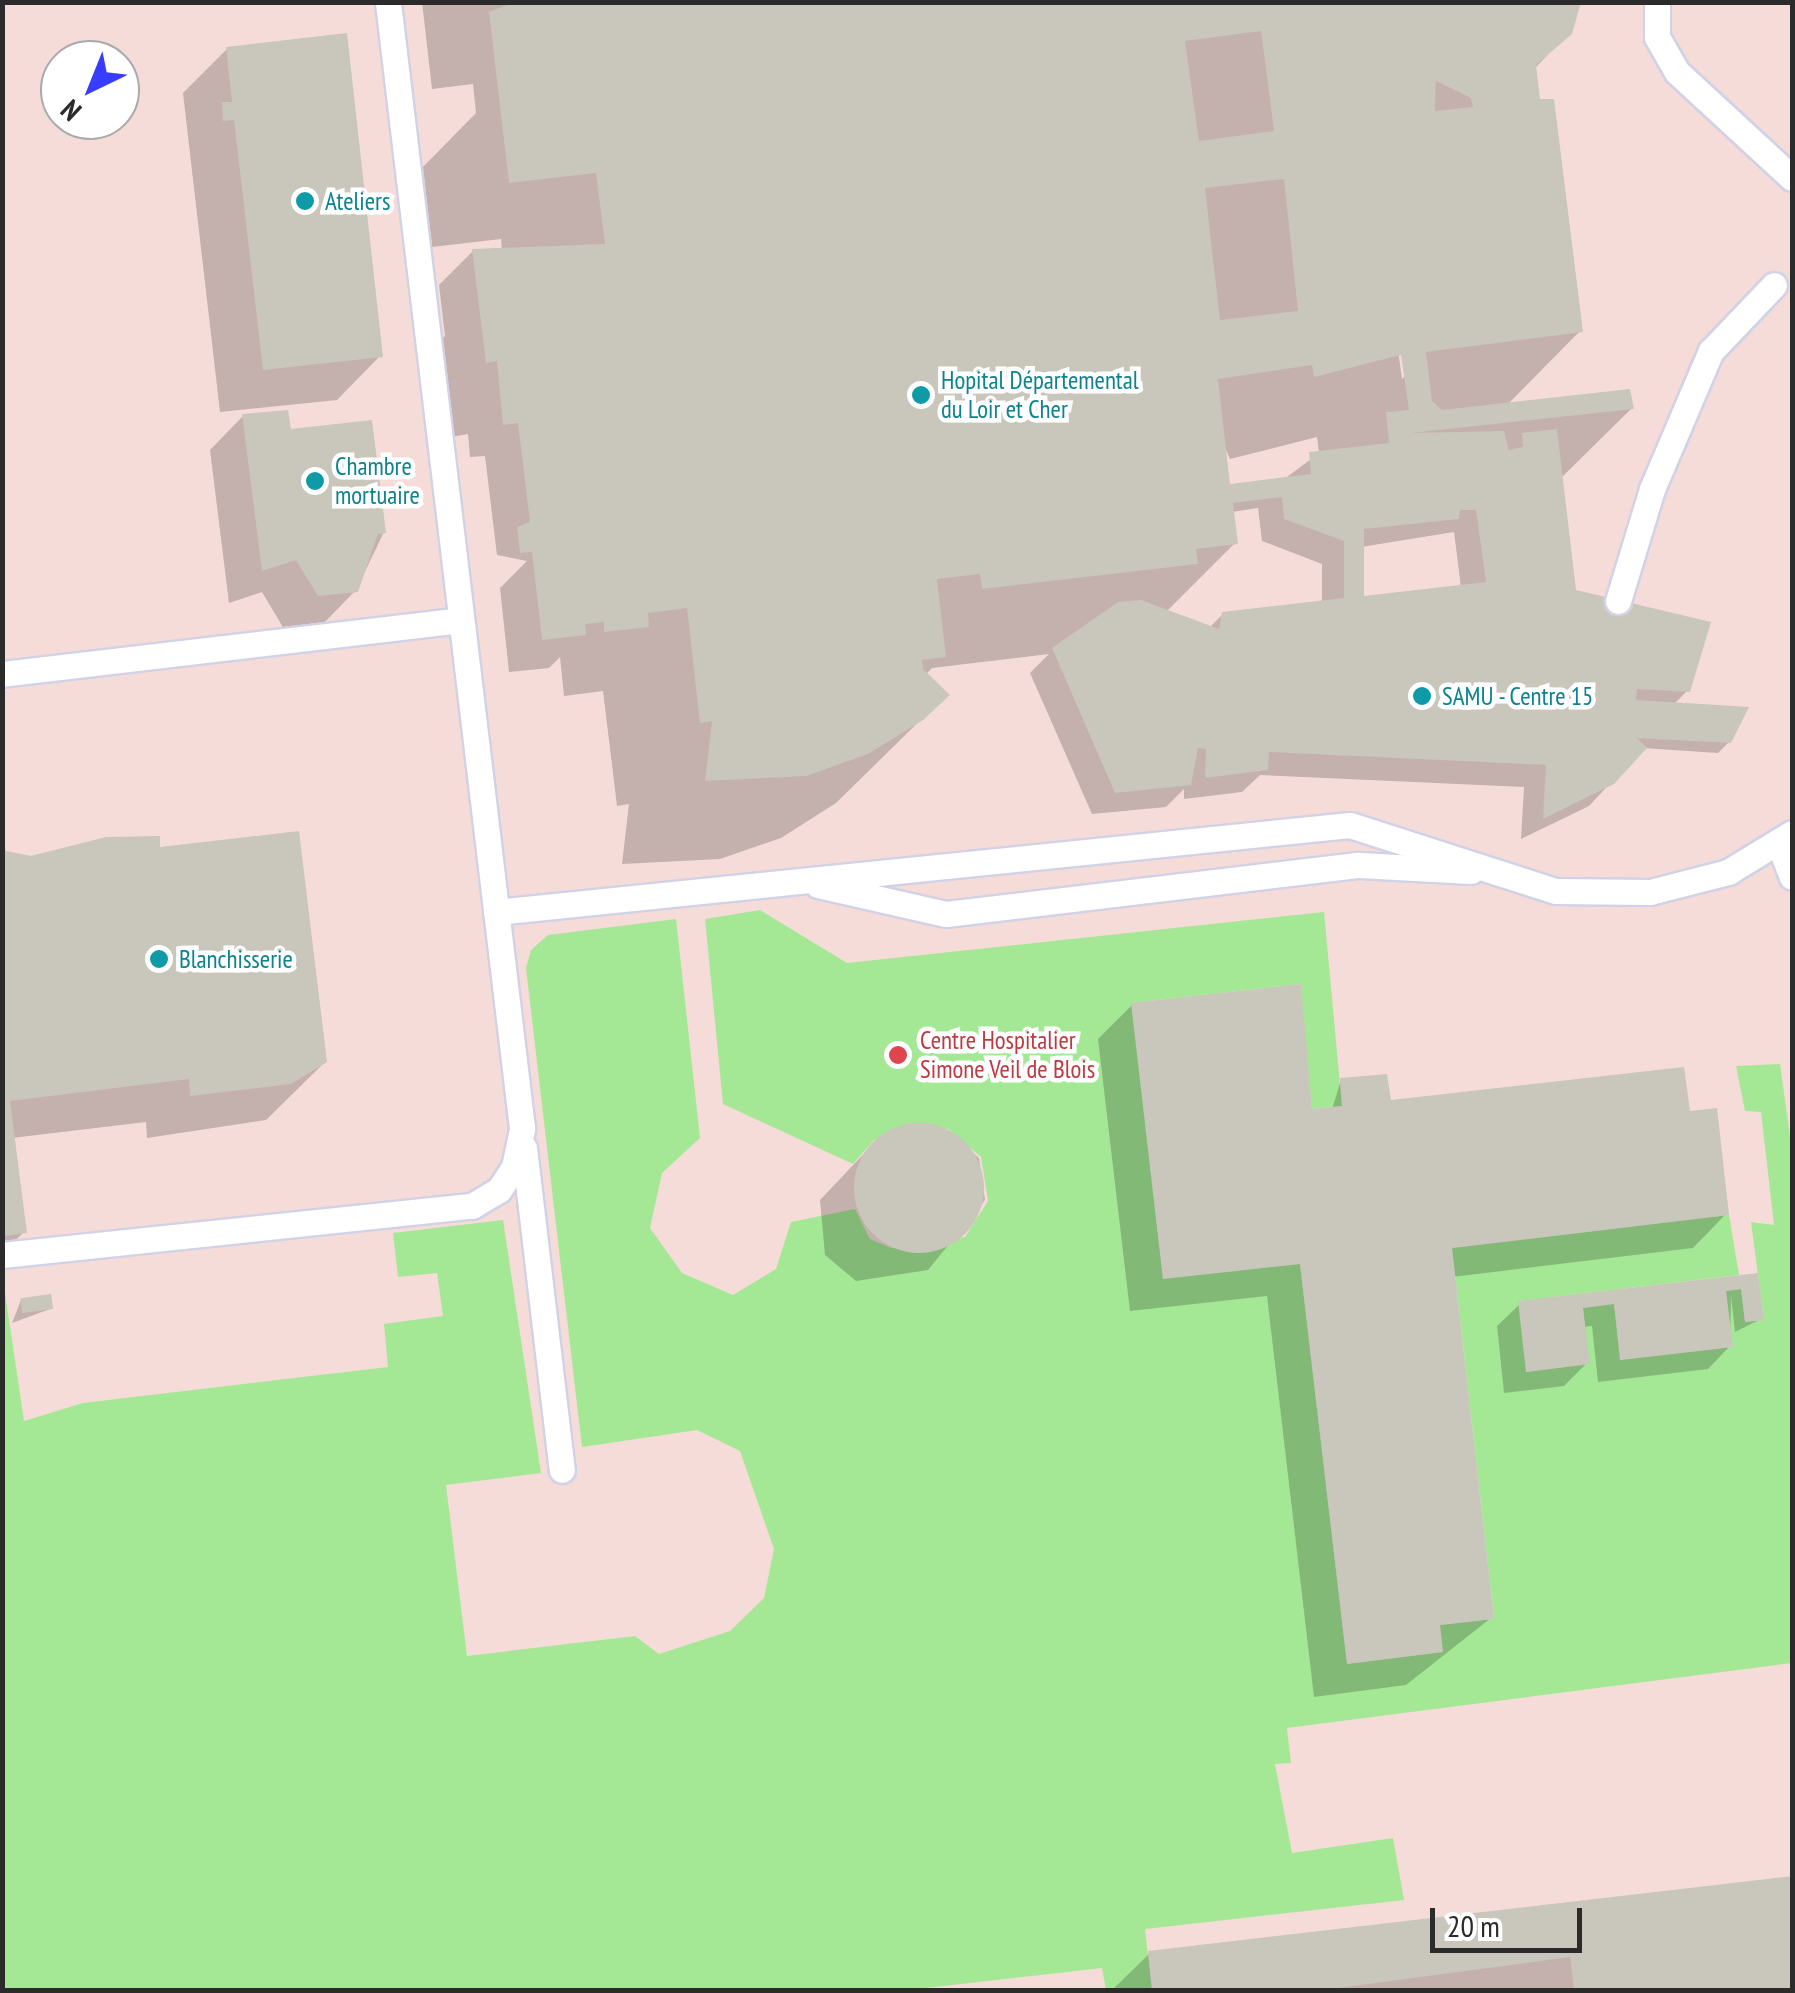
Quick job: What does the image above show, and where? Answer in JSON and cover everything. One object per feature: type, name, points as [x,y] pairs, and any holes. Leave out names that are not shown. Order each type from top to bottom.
[{"type":"lane","points":[[388,2],[562,1470]]},
{"type":"lane","points":[[1657,2],[1658,37],[1677,72],[1792,178]]},
{"type":"lane","points":[[1618,601],[1652,490],[1711,351],[1774,285]]},
{"type":"lane","points":[[2,674],[461,620]]},
{"type":"lane","points":[[496,912],[1350,825],[1402,835],[1476,871]]},
{"type":"lane","points":[[803,880],[946,914],[1359,865],[1476,871],[1556,891],[1650,892],[1728,872],[1786,839],[1792,877]]},
{"type":"lane","points":[[2,1254],[472,1206],[500,1190],[522,1128]]},
{"type":"shaded area","name":"Centre Hospitalier Simone Veil de Blois","points":[[3,3],[1792,3],[1792,1990],[3,1990]]},
{"type":"green space","points":[[760,910],[847,963],[1324,912],[1342,1106],[1312,1109],[1300,984],[1132,1003],[1163,1278],[1300,1264],[1347,1664],[1442,1652],[1440,1625],[1494,1619],[1452,1248],[1729,1215],[1739,1275],[1519,1301],[1527,1372],[1589,1364],[1583,1308],[1614,1304],[1621,1360],[1732,1347],[1726,1291],[1741,1289],[1745,1322],[1764,1320],[1751,1222],[1774,1225],[1761,1112],[1745,1111],[1736,1066],[1780,1064],[1792,1151],[1792,1663],[1287,1728],[1291,1763],[1275,1764],[1292,1853],[1393,1838],[1404,1900],[1145,1929],[1152,1990],[1106,1990],[1102,1968],[908,1990],[3,1990],[3,1279],[24,1421],[83,1403],[388,1367],[384,1324],[443,1316],[437,1273],[398,1277],[393,1233],[503,1220],[541,1473],[446,1485],[467,1656],[635,1636],[659,1654],[730,1631],[764,1598],[774,1549],[740,1451],[697,1430],[582,1447],[526,968],[531,950],[548,935],[676,919],[700,1138],[662,1173],[650,1228],[682,1273],[733,1295],[776,1269],[791,1222],[855,1209],[870,1239],[891,1248],[965,1237],[988,1201],[981,1157],[948,1129],[874,1140],[853,1164],[723,1104],[705,919]]},
{"type":"building","name":"Hopital Départemental du Loir et Cher","points":[[515,2],[1581,2],[1572,34],[1536,65],[1540,99],[1554,99],[1583,332],[1426,352],[1432,401],[1442,410],[1630,389],[1634,409],[1411,433],[1504,431],[1509,450],[1523,447],[1522,433],[1557,429],[1576,590],[1711,622],[1690,692],[1637,689],[1636,700],[1749,707],[1731,743],[1637,738],[1647,748],[1614,784],[1543,819],[1546,765],[1269,752],[1268,770],[1205,778],[1206,749],[1198,748],[1191,785],[1115,793],[1052,648],[1118,602],[1141,600],[1219,629],[1222,612],[1344,598],[1344,541],[1284,519],[1282,497],[1233,503],[1238,544],[1196,549],[1198,564],[982,589],[980,574],[937,579],[946,657],[922,660],[923,669],[950,695],[923,720],[868,754],[806,776],[705,781],[712,721],[700,723],[687,608],[648,613],[649,627],[604,632],[604,622],[585,624],[586,635],[542,640],[532,552],[520,553],[517,527],[530,522],[518,423],[503,425],[497,361],[486,363],[472,249],[605,244],[596,173],[509,183],[489,12]],"holes":[[[1261,31],[1274,131],[1199,141],[1185,41]],[[1436,81],[1471,98],[1473,107],[1435,111]],[[1284,179],[1298,311],[1220,320],[1205,188]],[[1401,355],[1409,410],[1386,412],[1389,443],[1309,452],[1311,474],[1230,484],[1218,379],[1312,365],[1314,377]],[[1460,510],[1476,510],[1486,582],[1364,596],[1364,529],[1459,519]]]},
{"type":"building","name":"Ateliers","points":[[347,33],[383,357],[263,370],[234,120],[223,121],[222,102],[232,102],[226,47]]},
{"type":"building","name":"Chambre mortuaire","points":[[288,410],[291,429],[372,420],[386,533],[378,534],[358,592],[318,596],[296,560],[262,571],[242,414]]},
{"type":"building","name":"Blanchisserie","points":[[299,831],[327,1062],[291,1084],[190,1096],[189,1079],[10,1101],[27,1233],[2,1236],[2,840],[6,851],[31,856],[106,837],[160,836],[160,847]]},
{"type":"building","points":[[1301,984],[1312,1109],[1342,1106],[1340,1078],[1387,1074],[1391,1100],[1684,1067],[1690,1111],[1717,1108],[1729,1215],[1452,1248],[1494,1619],[1440,1625],[1443,1652],[1347,1664],[1300,1264],[1163,1279],[1131,1003]]},
{"type":"building","points":[[919,1123],[944,1128],[965,1142],[979,1163],[984,1188],[979,1213],[965,1234],[944,1248],[919,1253],[894,1248],[873,1234],[859,1213],[854,1188],[859,1163],[873,1142],[894,1128]]},
{"type":"building","points":[[1758,1273],[1764,1320],[1745,1322],[1741,1289],[1726,1291],[1733,1347],[1620,1360],[1614,1304],[1583,1308],[1590,1364],[1526,1372],[1518,1301]]},
{"type":"building","points":[[51,1294],[53,1309],[22,1313],[20,1298]]},
{"type":"building","points":[[1792,1876],[1792,1990],[1574,1990],[1570,1957],[1323,1990],[1152,1990],[1148,1951]]},
{"type":"place","name":"Ateliers","points":[[305,201]]},
{"type":"place","name":"Hopital Départemental du Loir et Cher","points":[[921,395]]},
{"type":"place","name":"Chambre mortuaire","points":[[315,481]]},
{"type":"place","name":"SAMU - Centre 15","points":[[1422,696]]},
{"type":"place","name":"Blanchisserie","points":[[159,959]]},
{"type":"place","name":"Centre Hospitalier Simone Veil de Blois","points":[[898,1055]]}]
